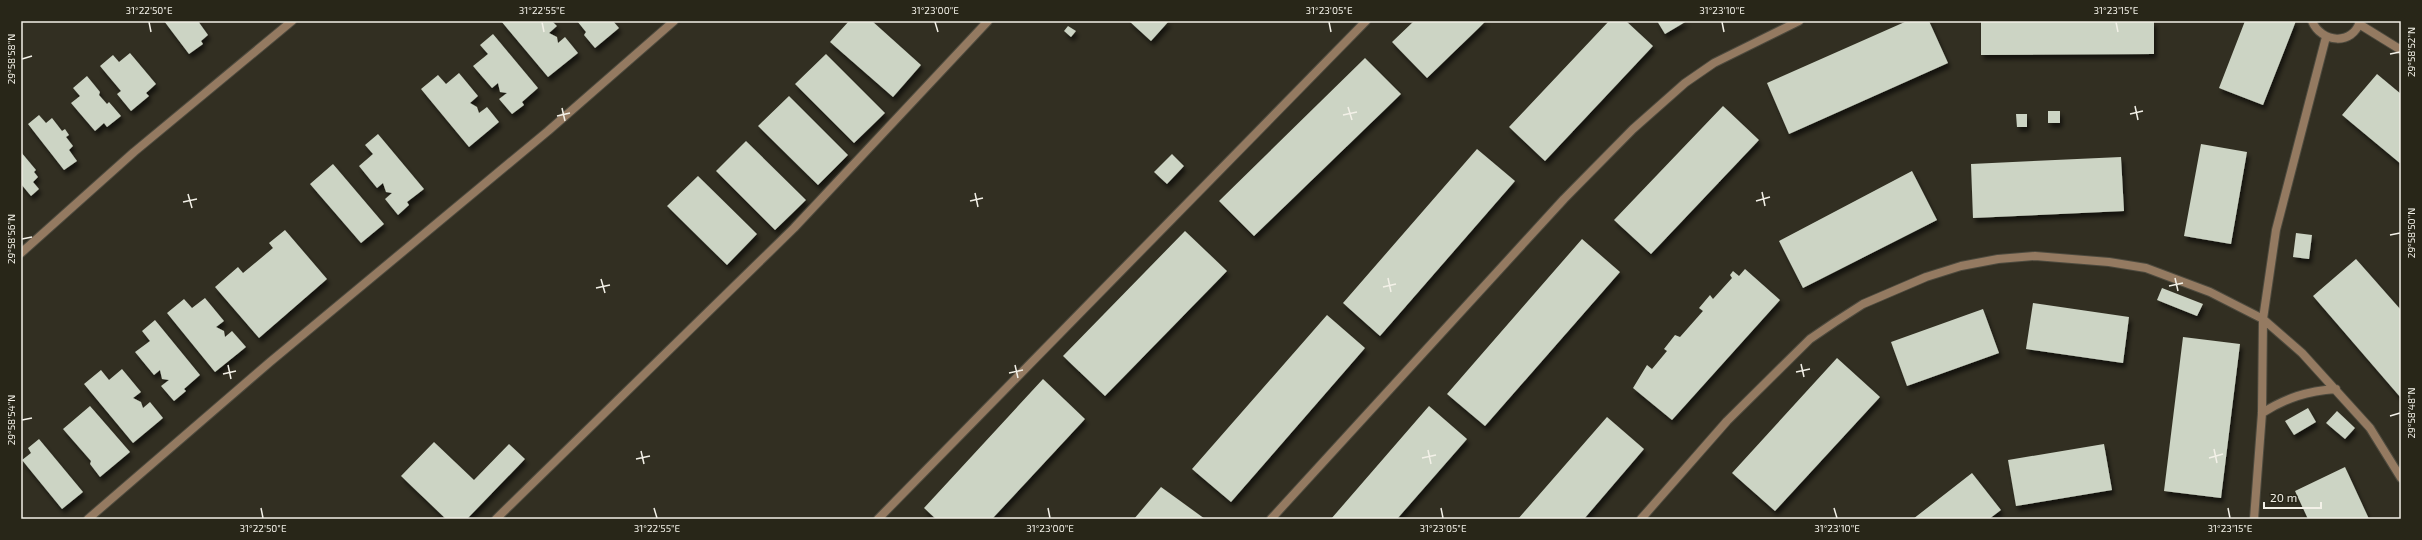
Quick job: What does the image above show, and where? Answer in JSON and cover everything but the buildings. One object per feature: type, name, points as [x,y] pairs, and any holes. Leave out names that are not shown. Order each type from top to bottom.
[{"type":"street","points":[[21,254],[134,152],[292,21]]},
{"type":"street","points":[[88,519],[282,352],[543,136],[674,21]]},
{"type":"street","points":[[496,519],[794,228],[988,21]]},
{"type":"street","points":[[878,519],[1366,21]]},
{"type":"street","points":[[1272,519],[1564,199],[1633,129],[1685,83],[1714,63],[1798,21]]},
{"type":"street","points":[[2312,21],[2320,33],[2326,37],[2334,39],[2349,36],[2360,23],[2401,50]]},
{"type":"street","points":[[2254,519],[2262,414],[2263,319],[2276,230],[2326,37]]},
{"type":"street","points":[[1641,519],[1727,421],[1810,339],[1863,304],[1926,278],[1961,266],[1998,259],[2035,256],[2109,262],[2146,268],[2210,292],[2263,319],[2302,353],[2370,428],[2401,478]]},
{"type":"street","points":[[2262,414],[2278,402],[2296,395],[2336,389]]}]
